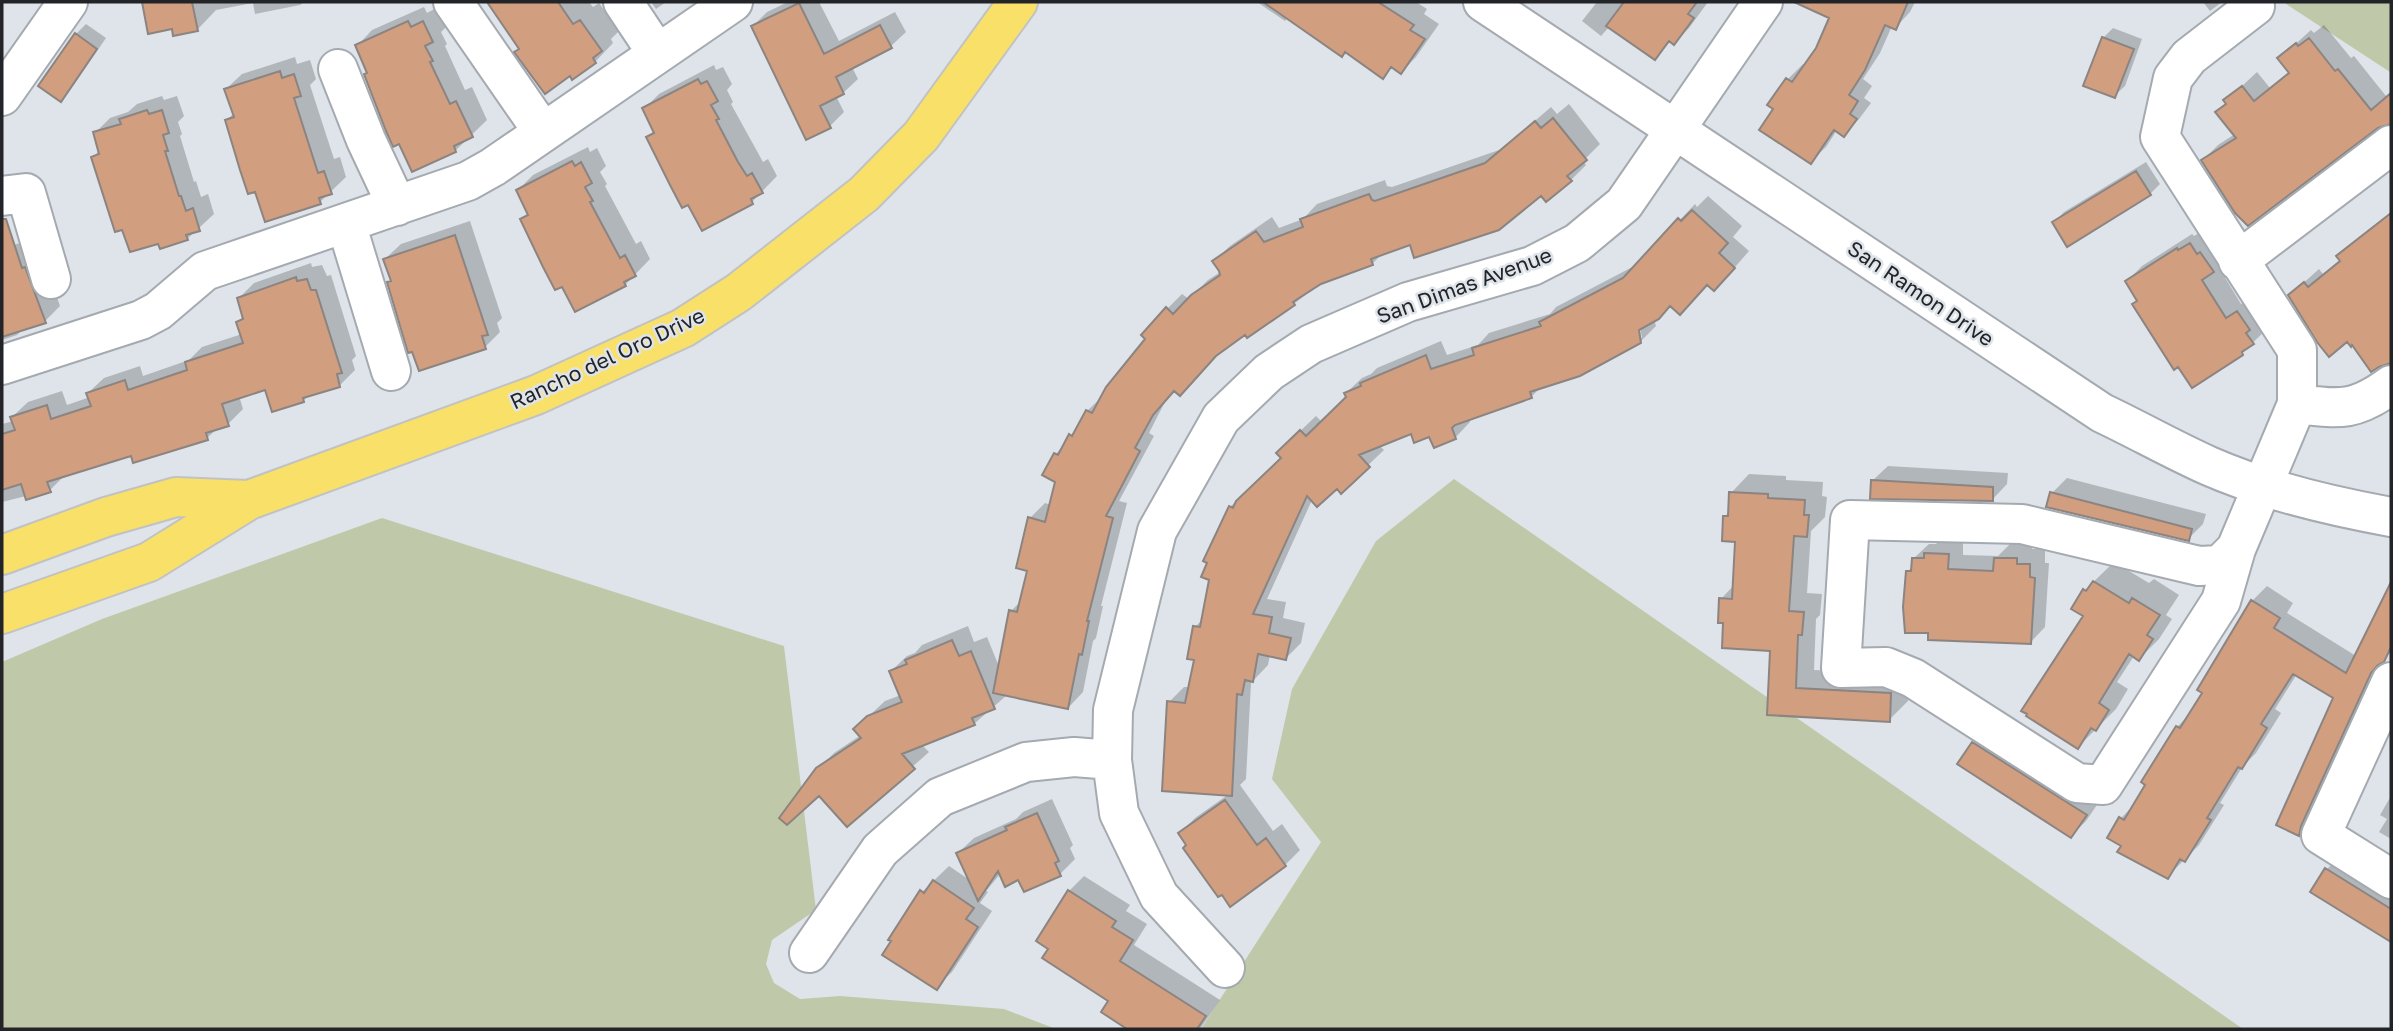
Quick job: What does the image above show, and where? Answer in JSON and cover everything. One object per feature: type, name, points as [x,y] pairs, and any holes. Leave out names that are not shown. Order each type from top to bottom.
[{"type":"main road","name":"Rancho del Oro Drive","points":[[2,614],[149,562],[248,500],[536,394],[683,328],[739,292],[864,194],[921,136],[1018,2]]},
{"type":"main road","name":"Rancho del Oro Drive","points":[[2,555],[106,517],[176,497],[248,500]]},
{"type":"street","points":[[2,96],[68,2]]},
{"type":"street","points":[[453,2],[543,132]]},
{"type":"street","points":[[623,2],[657,53]]},
{"type":"street","points":[[2,365],[141,320],[158,311],[205,271],[468,181],[733,2]]},
{"type":"street","name":"San Ramon Drive","points":[[1483,2],[2102,413],[2211,466],[2263,485],[2346,509],[2391,517]]},
{"type":"street","name":"San Dimas Avenue","points":[[1225,968],[1158,896],[1119,813],[1112,760],[1113,710],[1157,531],[1221,418],[1269,372],[1311,344],[1408,302],[1532,266],[1577,243],[1624,204],[1763,2]]},
{"type":"street","points":[[2236,549],[2220,565],[2199,566],[2022,524],[1850,520],[1841,668],[1886,667],[1913,678],[2077,783],[2103,785],[2221,601],[2236,549],[2297,404],[2297,350],[2160,137],[2173,78],[2189,57],[2255,6]]},
{"type":"street","points":[[338,69],[366,141],[397,206]]},
{"type":"street","points":[[2238,261],[2391,145]]},
{"type":"street","points":[[2,196],[26,192],[51,279]]},
{"type":"street","points":[[346,223],[391,371]]},
{"type":"street","points":[[2297,404],[2341,409],[2370,401],[2391,385]]},
{"type":"street","points":[[2391,682],[2321,835],[2391,879]]},
{"type":"street","points":[[809,953],[880,850],[940,797],[1026,762],[1074,757],[1112,760]]},
{"type":"green space","points":[[2283,2],[2391,2],[2391,71],[2390,72]]},
{"type":"green space","points":[[1454,479],[2243,1029],[1201,1029],[1321,842],[1272,779],[1292,689],[1376,541]]},
{"type":"green space","points":[[382,518],[784,646],[816,910],[772,940],[766,964],[774,983],[800,999],[840,996],[1004,1009],[1056,1029],[2,1029],[2,662],[102,619]]},
{"type":"building","points":[[142,2],[192,2],[198,31],[173,36],[172,29],[148,34]]},
{"type":"building","points":[[487,2],[558,2],[573,24],[580,20],[602,51],[593,58],[596,63],[572,80],[570,76],[545,94],[514,52],[519,49]]},
{"type":"building","points":[[1263,2],[1378,2],[1414,25],[1410,30],[1425,39],[1401,74],[1391,67],[1383,79],[1345,52],[1342,57]]},
{"type":"building","points":[[1624,2],[1697,2],[1688,14],[1694,18],[1674,45],[1669,41],[1655,60],[1606,26]]},
{"type":"building","points":[[1794,2],[1908,2],[1896,30],[1885,25],[1865,70],[1849,95],[1858,101],[1850,114],[1857,119],[1844,137],[1834,130],[1811,164],[1759,130],[1773,109],[1767,105],[1786,78],[1792,82],[1816,48],[1829,18]]},
{"type":"building","points":[[799,3],[824,54],[880,25],[892,48],[836,77],[844,94],[820,106],[831,128],[806,140],[751,26]]},
{"type":"building","points":[[408,21],[411,27],[423,21],[433,42],[425,46],[433,61],[430,62],[450,104],[456,101],[473,137],[454,146],[456,152],[412,172],[399,144],[393,147],[355,45]]},
{"type":"building","points":[[75,33],[97,49],[61,102],[38,86]]},
{"type":"building","points":[[2102,37],[2134,49],[2115,98],[2083,86]]},
{"type":"building","points":[[2309,38],[2371,110],[2391,93],[2391,124],[2378,128],[2248,226],[2235,213],[2201,160],[2236,138],[2215,112],[2226,104],[2223,100],[2242,86],[2254,101],[2289,73],[2277,58],[2296,43],[2298,46]]},
{"type":"building","points":[[280,71],[282,78],[294,74],[301,96],[294,98],[318,173],[324,171],[332,194],[319,198],[321,204],[265,222],[255,192],[248,194],[240,170],[225,120],[234,117],[224,89]]},
{"type":"building","points":[[698,79],[701,84],[707,81],[718,101],[711,105],[719,119],[716,120],[747,176],[752,173],[763,193],[751,199],[753,204],[702,231],[688,205],[682,208],[646,137],[654,133],[642,108]]},
{"type":"building","points":[[147,110],[149,114],[162,110],[169,133],[163,135],[168,151],[165,151],[179,196],[186,211],[193,208],[200,231],[186,235],[188,240],[160,249],[158,244],[130,252],[122,230],[115,232],[91,157],[99,154],[93,132],[121,124],[119,119]]},
{"type":"building","points":[[1553,118],[1587,160],[1567,176],[1572,181],[1546,202],[1541,196],[1499,230],[1414,258],[1410,245],[1371,259],[1373,265],[1321,284],[1247,338],[1245,335],[1216,356],[1180,396],[1174,391],[1153,415],[1135,448],[1140,451],[1106,516],[1113,518],[1068,709],[993,693],[1009,610],[1017,612],[1027,571],[1016,568],[1028,517],[1045,522],[1055,482],[1042,475],[1054,453],[1058,455],[1069,434],[1072,436],[1086,410],[1092,413],[1106,387],[1145,339],[1141,335],[1166,307],[1173,314],[1191,295],[1220,275],[1212,261],[1256,231],[1264,242],[1303,227],[1300,219],[1369,194],[1375,201],[1485,163],[1535,121],[1541,128]]},
{"type":"building","points":[[572,161],[575,166],[581,162],[592,183],[585,187],[593,201],[590,202],[620,258],[625,255],[636,276],[624,282],[626,286],[575,312],[562,287],[555,290],[543,267],[520,219],[528,215],[516,190]]},
{"type":"building","points":[[2136,171],[2151,195],[2067,247],[2052,222]]},
{"type":"building","points":[[1692,210],[1728,243],[1719,253],[1735,268],[1714,291],[1707,285],[1680,315],[1670,306],[1659,319],[1639,330],[1641,343],[1580,376],[1530,392],[1532,398],[1455,425],[1452,428],[1456,439],[1434,448],[1429,437],[1414,443],[1411,434],[1359,455],[1370,467],[1341,494],[1337,489],[1317,507],[1307,496],[1253,614],[1272,617],[1269,633],[1291,638],[1286,660],[1258,654],[1253,682],[1245,680],[1242,695],[1237,694],[1232,796],[1162,791],[1167,701],[1185,703],[1194,660],[1187,659],[1193,626],[1200,627],[1209,580],[1201,577],[1207,563],[1203,561],[1229,506],[1233,508],[1236,501],[1281,458],[1276,453],[1300,430],[1306,436],[1346,397],[1344,393],[1361,386],[1360,383],[1426,355],[1431,369],[1474,355],[1472,348],[1541,326],[1539,322],[1623,278],[1678,218],[1681,221]]},
{"type":"building","points":[[2391,213],[2391,363],[2371,372],[2347,342],[2329,357],[2288,295],[2304,282],[2308,287],[2340,261],[2336,256]]},
{"type":"building","points":[[2,219],[6,219],[22,268],[25,267],[46,323],[2,337]]},
{"type":"building","points":[[455,235],[488,335],[482,336],[486,349],[419,371],[412,352],[408,353],[383,259]]},
{"type":"building","points":[[2190,243],[2214,272],[2202,280],[2226,318],[2237,311],[2250,330],[2246,333],[2254,344],[2242,352],[2243,355],[2192,388],[2178,367],[2174,370],[2132,304],[2137,301],[2125,281],[2177,248],[2178,250]]},
{"type":"building","points":[[296,277],[297,281],[307,279],[311,290],[316,290],[342,373],[337,374],[340,387],[303,398],[304,402],[272,412],[265,390],[222,404],[229,426],[206,433],[208,440],[133,463],[131,456],[47,482],[51,492],[26,500],[21,484],[2,490],[2,434],[15,430],[10,417],[47,405],[51,419],[91,406],[86,393],[125,380],[128,390],[187,370],[185,362],[243,343],[236,322],[243,319],[237,298]]},
{"type":"building","points":[[1871,480],[1993,487],[1993,501],[1870,499]]},
{"type":"building","points":[[1729,492],[1805,500],[1804,515],[1809,515],[1807,537],[1794,536],[1789,611],[1804,612],[1802,635],[1798,635],[1796,688],[1891,693],[1890,722],[1767,715],[1770,651],[1722,648],[1723,623],[1718,623],[1719,598],[1732,599],[1735,542],[1722,541],[1723,516],[1728,516]]},
{"type":"building","points":[[2050,492],[2192,529],[2189,541],[2046,507]]},
{"type":"building","points":[[1924,553],[1949,554],[1948,569],[1993,571],[1994,558],[2017,558],[2017,564],[2030,564],[2030,577],[2035,578],[2031,644],[1928,640],[1928,633],[1905,633],[1903,607],[1906,571],[1911,571],[1912,558],[1924,558]]},
{"type":"building","points":[[2093,581],[2129,603],[2132,598],[2160,615],[2147,635],[2153,639],[2139,661],[2129,654],[2099,703],[2109,710],[2096,731],[2091,728],[2078,749],[2021,711],[2083,616],[2071,609],[2083,589],[2086,591]]},
{"type":"building","points":[[2391,582],[2391,647],[2384,662],[2371,673],[2301,826],[2299,836],[2276,825],[2333,698],[2293,674],[2261,724],[2267,728],[2242,769],[2238,767],[2207,818],[2211,820],[2185,862],[2180,859],[2168,879],[2117,852],[2121,846],[2107,838],[2119,817],[2124,820],[2145,785],[2141,782],[2176,726],[2180,728],[2202,693],[2197,690],[2251,600],[2280,618],[2274,628],[2346,673]]},
{"type":"building","points":[[952,640],[959,656],[971,651],[995,709],[972,718],[975,725],[902,754],[915,769],[847,827],[819,796],[787,825],[779,818],[816,768],[861,738],[853,729],[867,716],[902,702],[889,671],[907,664],[905,660]]},
{"type":"building","points":[[1972,742],[2087,815],[2071,838],[1957,764]]},
{"type":"building","points":[[1225,800],[1257,845],[1266,838],[1286,866],[1230,907],[1222,895],[1218,897],[1183,848],[1186,845],[1178,833]]},
{"type":"building","points":[[1037,813],[1059,861],[1055,863],[1061,876],[1024,892],[1018,880],[1005,887],[998,871],[978,901],[956,853]]},
{"type":"building","points":[[2325,868],[2391,909],[2391,942],[2310,892]]},
{"type":"building","points":[[933,880],[974,908],[966,919],[978,927],[937,990],[882,955],[891,941],[888,940],[920,890],[924,893]]},
{"type":"building","points":[[1068,890],[1116,921],[1112,927],[1133,940],[1120,961],[1206,1016],[1197,1029],[1127,1029],[1101,1012],[1108,1001],[1042,958],[1048,949],[1036,941]]}]
